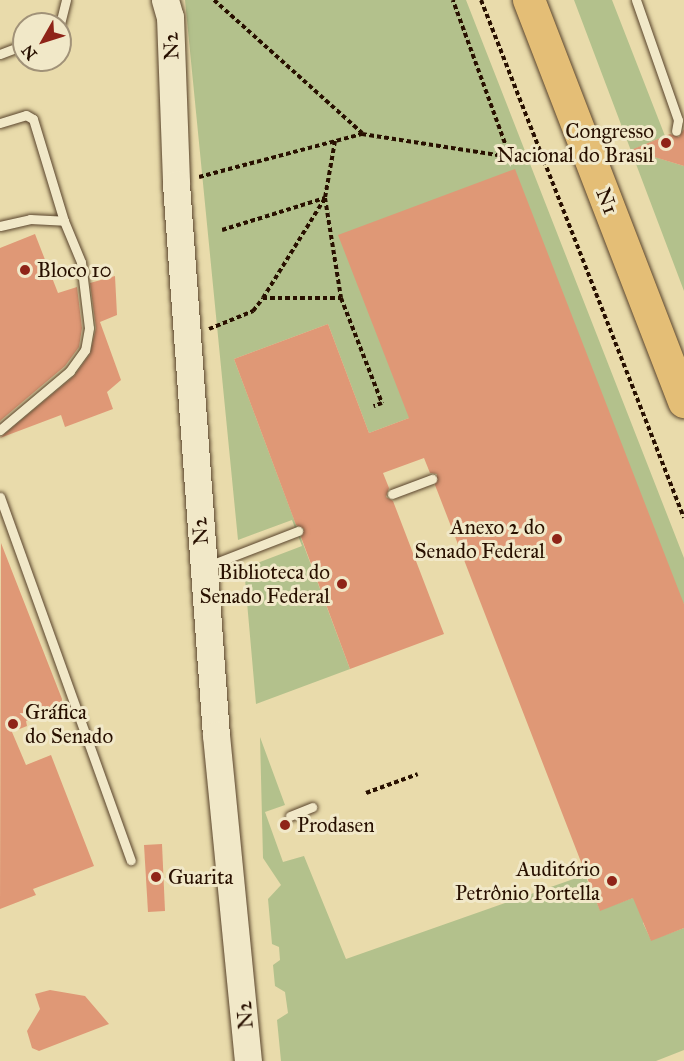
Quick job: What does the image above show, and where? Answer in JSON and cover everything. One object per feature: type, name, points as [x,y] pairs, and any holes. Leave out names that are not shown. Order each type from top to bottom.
[{"type":"highway","name":"N1","points":[[529,0],[684,402]]},
{"type":"main road","name":"N2","points":[[165,0],[170,16],[176,184],[203,568],[248,1061]]},
{"type":"lane","points":[[636,0],[678,120],[676,131]]},
{"type":"lane","points":[[0,123],[27,115],[33,119],[64,221],[81,262],[89,328],[85,350],[70,371],[0,430]]},
{"type":"lane","points":[[0,226],[30,219],[64,221]]},
{"type":"lane","points":[[392,494],[432,479]]},
{"type":"lane","points":[[0,497],[131,860]]},
{"type":"lane","points":[[203,568],[298,531]]},
{"type":"lane","points":[[290,816],[312,807]]},
{"type":"path","points":[[214,0],[362,134]]},
{"type":"path","points":[[176,184],[362,134],[510,157],[453,0]]},
{"type":"path","points":[[481,0],[684,518]]},
{"type":"path","points":[[335,141],[326,198],[341,298],[382,403],[374,406]]},
{"type":"path","points":[[222,230],[326,198]]},
{"type":"path","points":[[187,337],[253,311],[326,198]]},
{"type":"path","points":[[262,297],[341,298]]},
{"type":"path","points":[[366,793],[418,774]]},
{"type":"green space","points":[[185,0],[466,0],[684,558],[684,604],[409,418],[369,433],[328,324],[234,359],[350,669],[256,704],[244,568],[302,546],[292,520],[238,540]]},
{"type":"green space","points":[[574,0],[612,0],[665,136],[632,150],[684,166],[684,291]]},
{"type":"green space","points":[[260,737],[285,805],[265,812],[283,862],[304,856],[346,959],[585,875],[600,910],[665,886],[643,923],[651,940],[684,928],[684,1050],[656,1061],[281,1061],[277,1020],[288,1013],[285,992],[275,986],[273,965],[280,960],[279,947],[272,944],[268,899],[281,885],[263,858]]},
{"type":"building","name":"Congresso Nacional do Brasil","points":[[684,129],[684,166],[631,150],[670,134],[679,137]]},
{"type":"building","name":"Anexo 2 do Senado Federal","points":[[515,169],[684,604],[684,928],[651,941],[633,898],[600,911],[435,485],[437,474],[430,473],[424,458],[383,473],[389,488],[386,497],[393,501],[444,634],[350,669],[301,537],[304,529],[296,525],[234,359],[328,324],[369,433],[409,418],[338,235]]},
{"type":"building","points":[[35,234],[58,293],[77,287],[82,328],[79,347],[65,366],[0,421],[0,248]]},
{"type":"building","points":[[115,276],[117,315],[100,322],[121,380],[107,392],[113,409],[65,427],[61,415],[0,438],[74,376],[90,354],[96,328],[90,283]]},
{"type":"building","name":"Gráfica do Senado","points":[[1,543],[62,699],[61,707],[26,721],[27,726],[12,732],[26,765],[51,755],[94,866],[33,889],[36,895],[0,909]]},
{"type":"building","points":[[162,844],[165,911],[148,912],[144,845]]},
{"type":"building","points":[[50,990],[85,996],[109,1024],[39,1051],[32,1048],[27,1031],[40,1009],[35,994]]},
{"type":"place","name":"Congresso Nacional do Brasil","points":[[666,143]]},
{"type":"place","name":"Bloco 10","points":[[25,270]]},
{"type":"place","name":"Anexo 2 do Senado Federal","points":[[557,539]]},
{"type":"place","name":"Biblioteca do Senado Federal","points":[[342,584]]},
{"type":"place","name":"Gráfica do Senado","points":[[13,724]]},
{"type":"place","name":"Prodasen","points":[[285,825]]},
{"type":"place","name":"Guarita","points":[[156,877]]},
{"type":"place","name":"Auditório Petrônio Portella","points":[[612,881]]}]
